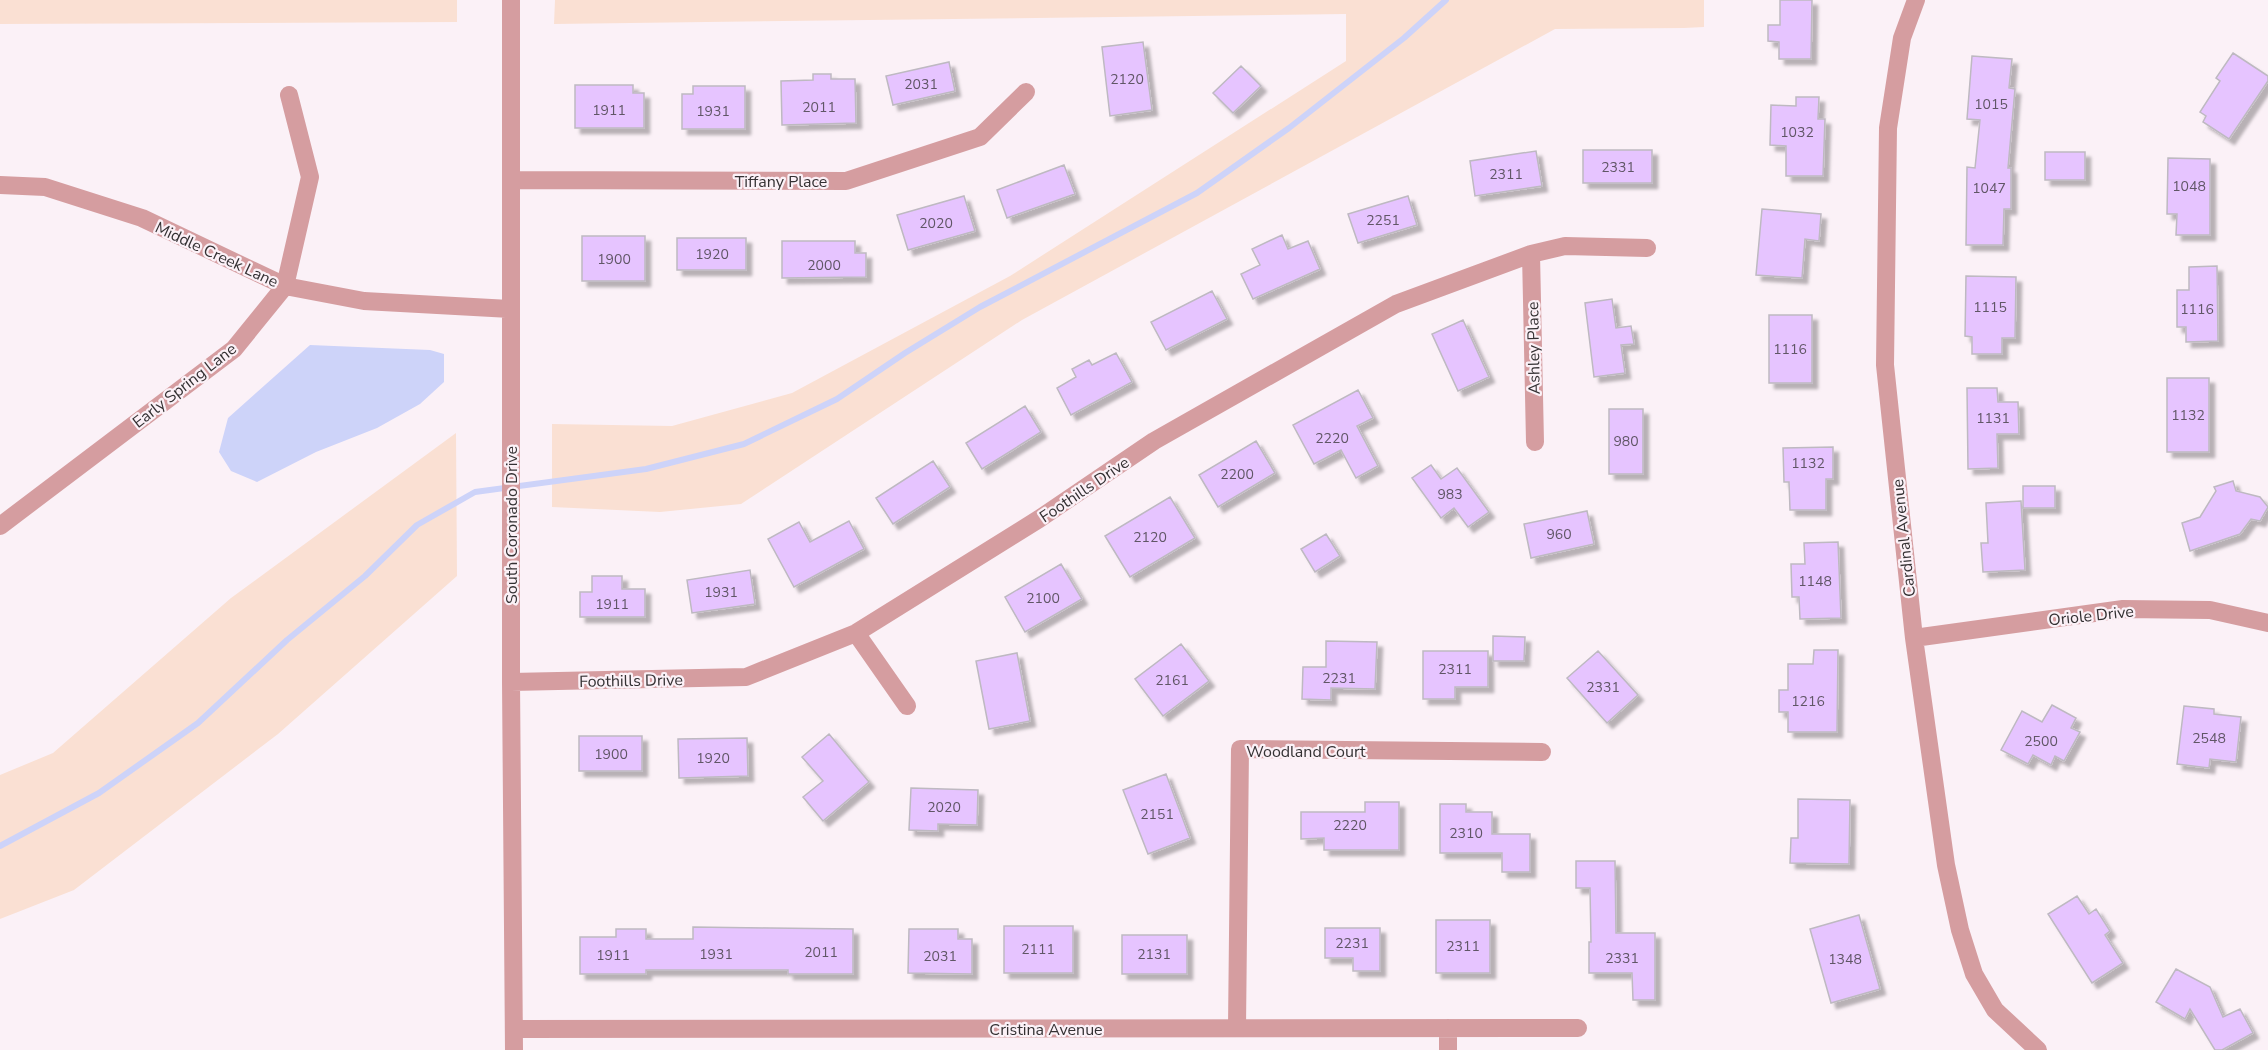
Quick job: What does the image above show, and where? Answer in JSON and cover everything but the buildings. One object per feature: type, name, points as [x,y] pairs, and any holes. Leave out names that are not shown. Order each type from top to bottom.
[{"type":"street","name":"South Coronado Drive","points":[[511,0],[511,682],[514,1050]]},
{"type":"street","name":"Cardinal Avenue","points":[[1916,0],[1902,38],[1888,128],[1885,365],[1914,638],[1946,865],[1960,930],[1974,974],[1995,1010],[2038,1050]]},
{"type":"street","name":"Tiffany Place","points":[[511,180],[846,181],[980,137],[1026,92]]},
{"type":"street","name":"Early Spring Lane","points":[[0,525],[234,349],[285,286],[310,177],[289,95]]},
{"type":"street","name":"Middle Creek Lane","points":[[0,184],[45,187],[142,218],[285,286],[364,301],[511,309]]},
{"type":"street","name":"Foothills Drive","points":[[511,682],[746,677],[856,633],[1039,519],[1155,441],[1396,304],[1532,254],[1565,246],[1647,248]]},
{"type":"street","name":"Ashley Place","points":[[1532,254],[1535,442]]},
{"type":"street","name":"Oriole Drive","points":[[1914,638],[2123,609],[2210,610],[2268,623]]},
{"type":"street","points":[[856,633],[907,706]]},
{"type":"street","name":"Woodland Court","points":[[1237,1029],[1240,749],[1542,752]]},
{"type":"street","name":"Cristina Avenue","points":[[514,1029],[1578,1028]]},
{"type":"street","points":[[1448,1029],[1448,1050]]},
{"type":"shaded area","points":[[0,0],[457,0],[457,22],[0,24]]},
{"type":"shaded area","points":[[555,0],[1704,0],[1704,27],[1555,29],[1022,320],[741,504],[660,512],[552,507],[552,424],[672,426],[792,393],[1010,276],[1346,61],[1346,14],[554,24]]},
{"type":"shaded area","points":[[456,433],[457,576],[278,734],[74,890],[0,919],[0,775],[53,753],[231,598]]},
{"type":"water","points":[[310,345],[430,350],[444,354],[444,382],[420,404],[377,428],[316,452],[257,482],[231,471],[219,452],[228,418]]},
{"type":"waterway","points":[[0,846],[99,793],[198,723],[287,640],[365,576],[417,525],[475,492],[646,469],[744,444],[837,399],[905,353],[980,307],[1197,193],[1289,128],[1404,38],[1446,0]]}]
